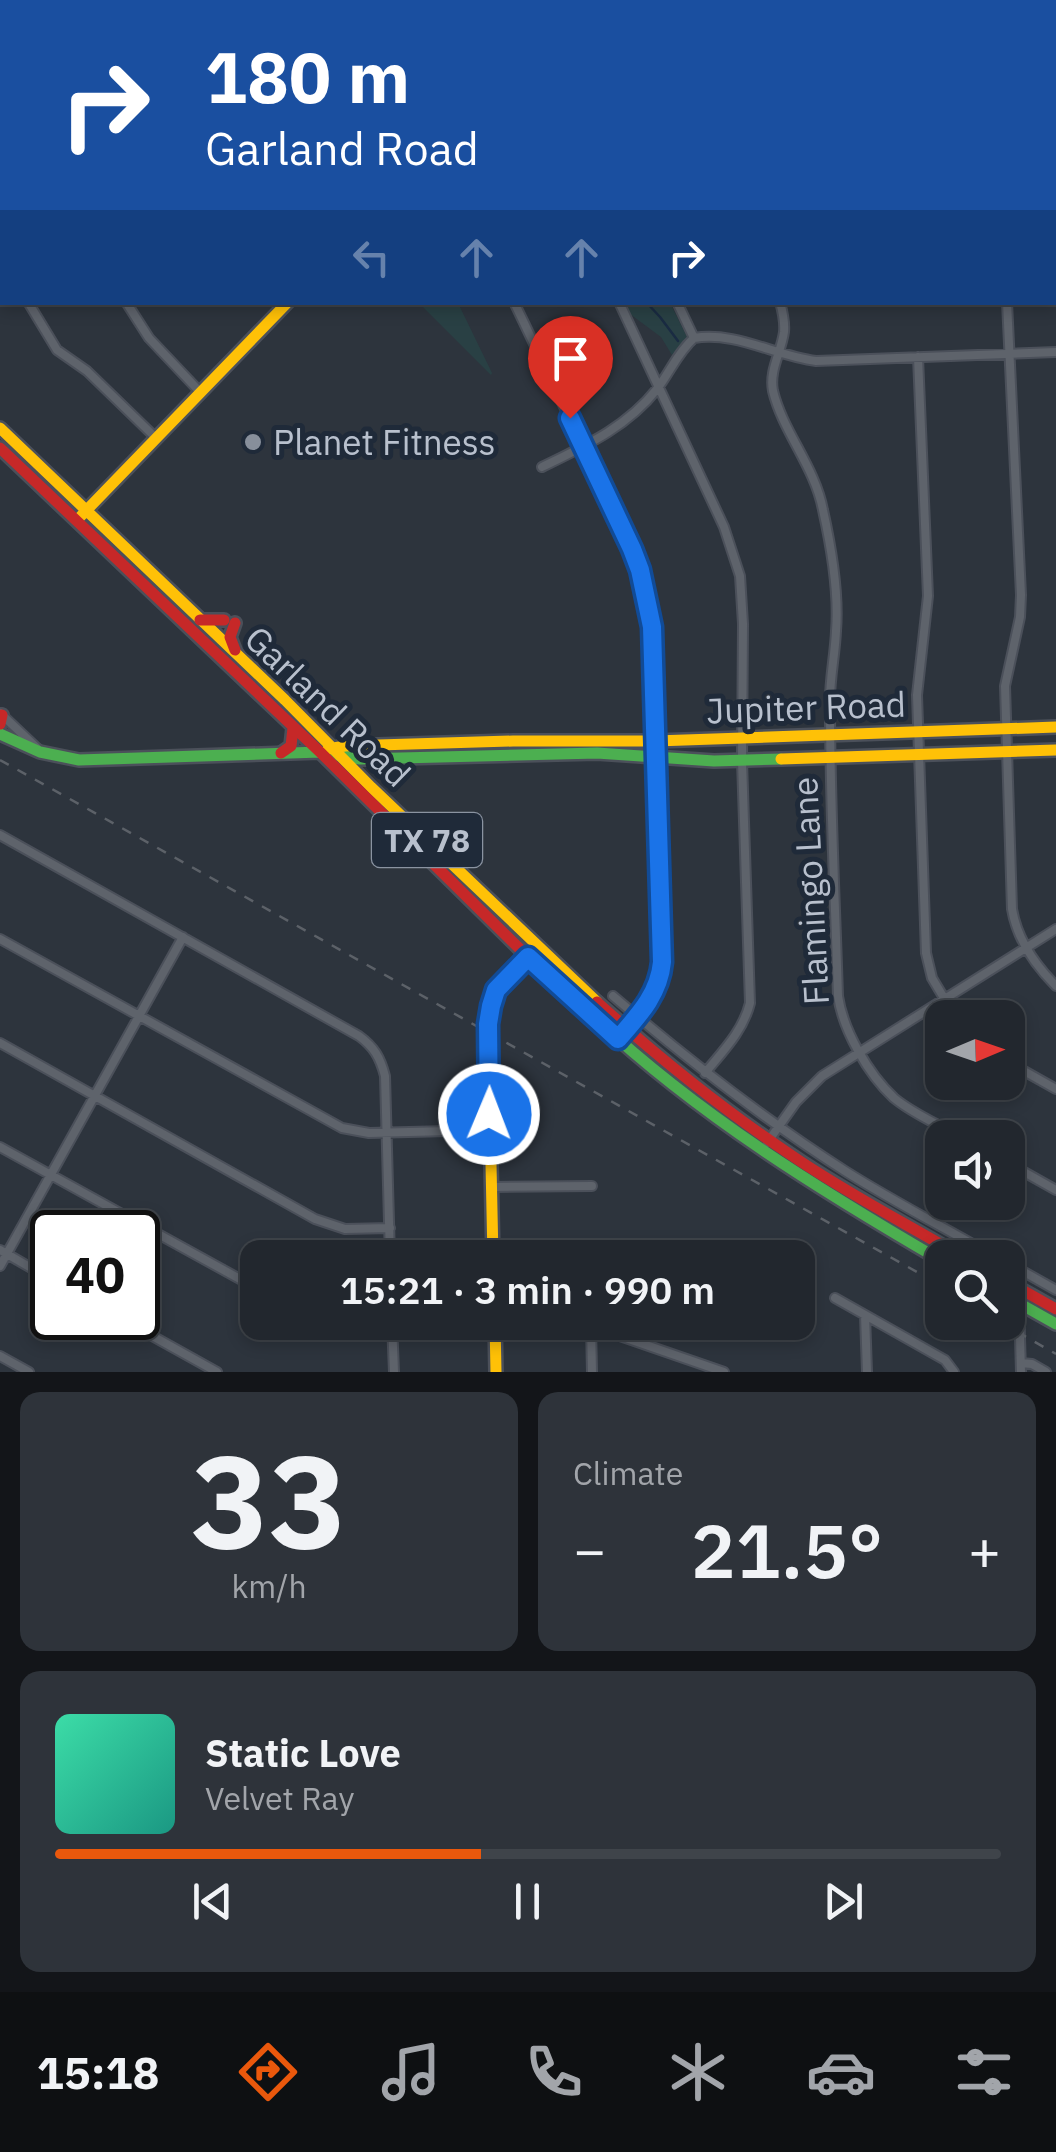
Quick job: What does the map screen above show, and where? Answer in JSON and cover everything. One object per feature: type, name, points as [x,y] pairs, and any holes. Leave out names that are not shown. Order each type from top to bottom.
[{"type":"main road","points":[[82,516],[200,394],[274,309],[282,305]]},
{"type":"main road","name":"Garland Road","points":[[0,428],[203,643],[294,728],[331,752],[417,830],[483,893],[533,952]]},
{"type":"main road","name":"Garland Road","points":[[0,448],[200,620],[285,700],[407,840],[622,1034],[680,1075],[765,1145],[925,1248]]},
{"type":"main road","points":[[200,620],[229,622],[230,637],[241,660]]},
{"type":"main road","name":"Jupiter Road","points":[[0,734],[40,752],[79,760],[331,752],[442,744],[1056,727]]},
{"type":"main road","points":[[281,752],[290,748],[294,728]]},
{"type":"main road","points":[[568,740],[571,754]]},
{"type":"main road","points":[[442,744],[450,756]]},
{"type":"main road","points":[[1006,752],[1056,750]]},
{"type":"main road","name":"Jupiter Road","points":[[331,752],[360,759],[608,754],[742,761],[1006,752]]},
{"type":"main road","points":[[407,840],[417,830]]},
{"type":"main road","points":[[474,904],[483,893]]},
{"type":"main road","points":[[492,1240],[483,1021],[488,999],[533,952]]},
{"type":"main road","name":"Garland Road","points":[[901,1230],[925,1241]]},
{"type":"main road","points":[[1025,1292],[1056,1309]]},
{"type":"main road","points":[[1025,1307],[1056,1324]]},
{"type":"main road","points":[[493,1340],[496,1372]]},
{"type":"street","points":[[30,305],[56,350],[87,371],[157,438]]},
{"type":"street","points":[[128,305],[158,348],[200,394]]},
{"type":"street","points":[[515,305],[632,549],[652,627],[662,962],[656,990],[622,1034]]},
{"type":"street","points":[[620,305],[724,527],[740,576],[750,1003],[740,1030],[705,1073]]},
{"type":"street","points":[[678,305],[694,338]]},
{"type":"street","name":"Flamingo Lane","points":[[781,305],[785,321],[772,387],[819,493],[836,596],[830,676],[830,758],[841,1015],[882,1085],[895,1099],[931,1120]]},
{"type":"street","points":[[1008,305],[1021,595],[1005,686],[1012,909],[1018,932],[1042,972],[1056,986]]},
{"type":"street","points":[[542,467],[583,447],[642,407],[694,338],[732,340],[816,361],[1056,352]]},
{"type":"street","points":[[918,358],[928,596],[918,674],[918,754],[926,953],[932,978],[944,1000],[1056,928]]},
{"type":"street","points":[[1,717],[40,752]]},
{"type":"street","points":[[0,835],[373,1046],[385,1076],[390,1240]]},
{"type":"street","points":[[0,1266],[3,1252],[184,937]]},
{"type":"street","points":[[0,939],[342,1128],[368,1133],[489,1130]]},
{"type":"street","points":[[613,996],[705,1073],[778,1126],[846,1172],[966,1240]]},
{"type":"street","points":[[765,1145],[811,1085],[925,1012]]},
{"type":"street","points":[[0,1043],[316,1219],[345,1229],[390,1228]]},
{"type":"street","points":[[1025,1072],[1056,1090]]},
{"type":"street","points":[[0,1147],[240,1280]]},
{"type":"street","points":[[1025,1173],[1056,1190]]},
{"type":"street","points":[[491,1187],[592,1186]]},
{"type":"street","points":[[3,1252],[30,1267]]},
{"type":"street","points":[[1025,1273],[1056,1290]]},
{"type":"street","points":[[835,1298],[945,1360],[954,1372]]},
{"type":"street","points":[[865,1315],[867,1372]]},
{"type":"street","points":[[160,1340],[217,1372]]},
{"type":"street","points":[[393,1340],[394,1372]]},
{"type":"street","points":[[591,1340],[592,1372]]},
{"type":"street","points":[[631,1340],[724,1372]]},
{"type":"street","points":[[1018,1340],[1021,1368],[1032,1364],[1046,1372]]},
{"type":"street","points":[[0,1356],[29,1372]]},
{"type":"street","points":[[683,1358],[684,1372]]},
{"type":"green space","points":[[421,305],[459,305],[491,375]]},
{"type":"green space","points":[[627,305],[671,305],[687,337],[672,355],[661,337],[630,314]]},
{"type":"waterway","points":[[649,305],[678,341]]},
{"type":"railway","points":[[0,760],[925,1277]]},
{"type":"railway","points":[[1025,1336],[1056,1354]]},
{"type":"traffic: fast","points":[[0,734],[40,752],[79,760],[320,752],[360,759],[597,753],[714,761],[781,759]]},
{"type":"traffic: fast","points":[[492,994],[531,954]]},
{"type":"traffic: fast","points":[[596,1019],[677,1088],[762,1150],[925,1251]]},
{"type":"traffic: fast","points":[[1025,1307],[1056,1324]]},
{"type":"traffic: slow","points":[[80,517],[285,305]]},
{"type":"traffic: slow","points":[[0,428],[597,1002]]},
{"type":"traffic: slow","points":[[328,749],[1056,727]]},
{"type":"traffic: slow","points":[[781,759],[1056,750]]},
{"type":"traffic: slow","points":[[493,1240],[488,1024],[496,990]]},
{"type":"traffic: slow","points":[[495,1340],[496,1372]]},
{"type":"traffic: jam","points":[[0,448],[596,1019]]},
{"type":"traffic: jam","points":[[200,620],[224,620]]},
{"type":"traffic: jam","points":[[235,623],[230,637],[235,650]]},
{"type":"traffic: jam","points":[[0,724],[2,715]]},
{"type":"traffic: jam","points":[[281,753],[291,746],[293,728]]},
{"type":"traffic: jam","points":[[597,1002],[691,1082],[765,1138],[933,1240]]},
{"type":"traffic: jam","points":[[1025,1292],[1056,1309]]},
{"type":"place","name":"Planet Fitness","points":[[253,442]]},
{"type":"route","points":[[489,1114],[489,1014],[496,990],[528,957],[618,1039],[651,999],[662,962],[652,627],[647,597],[632,549],[570,418]]}]
